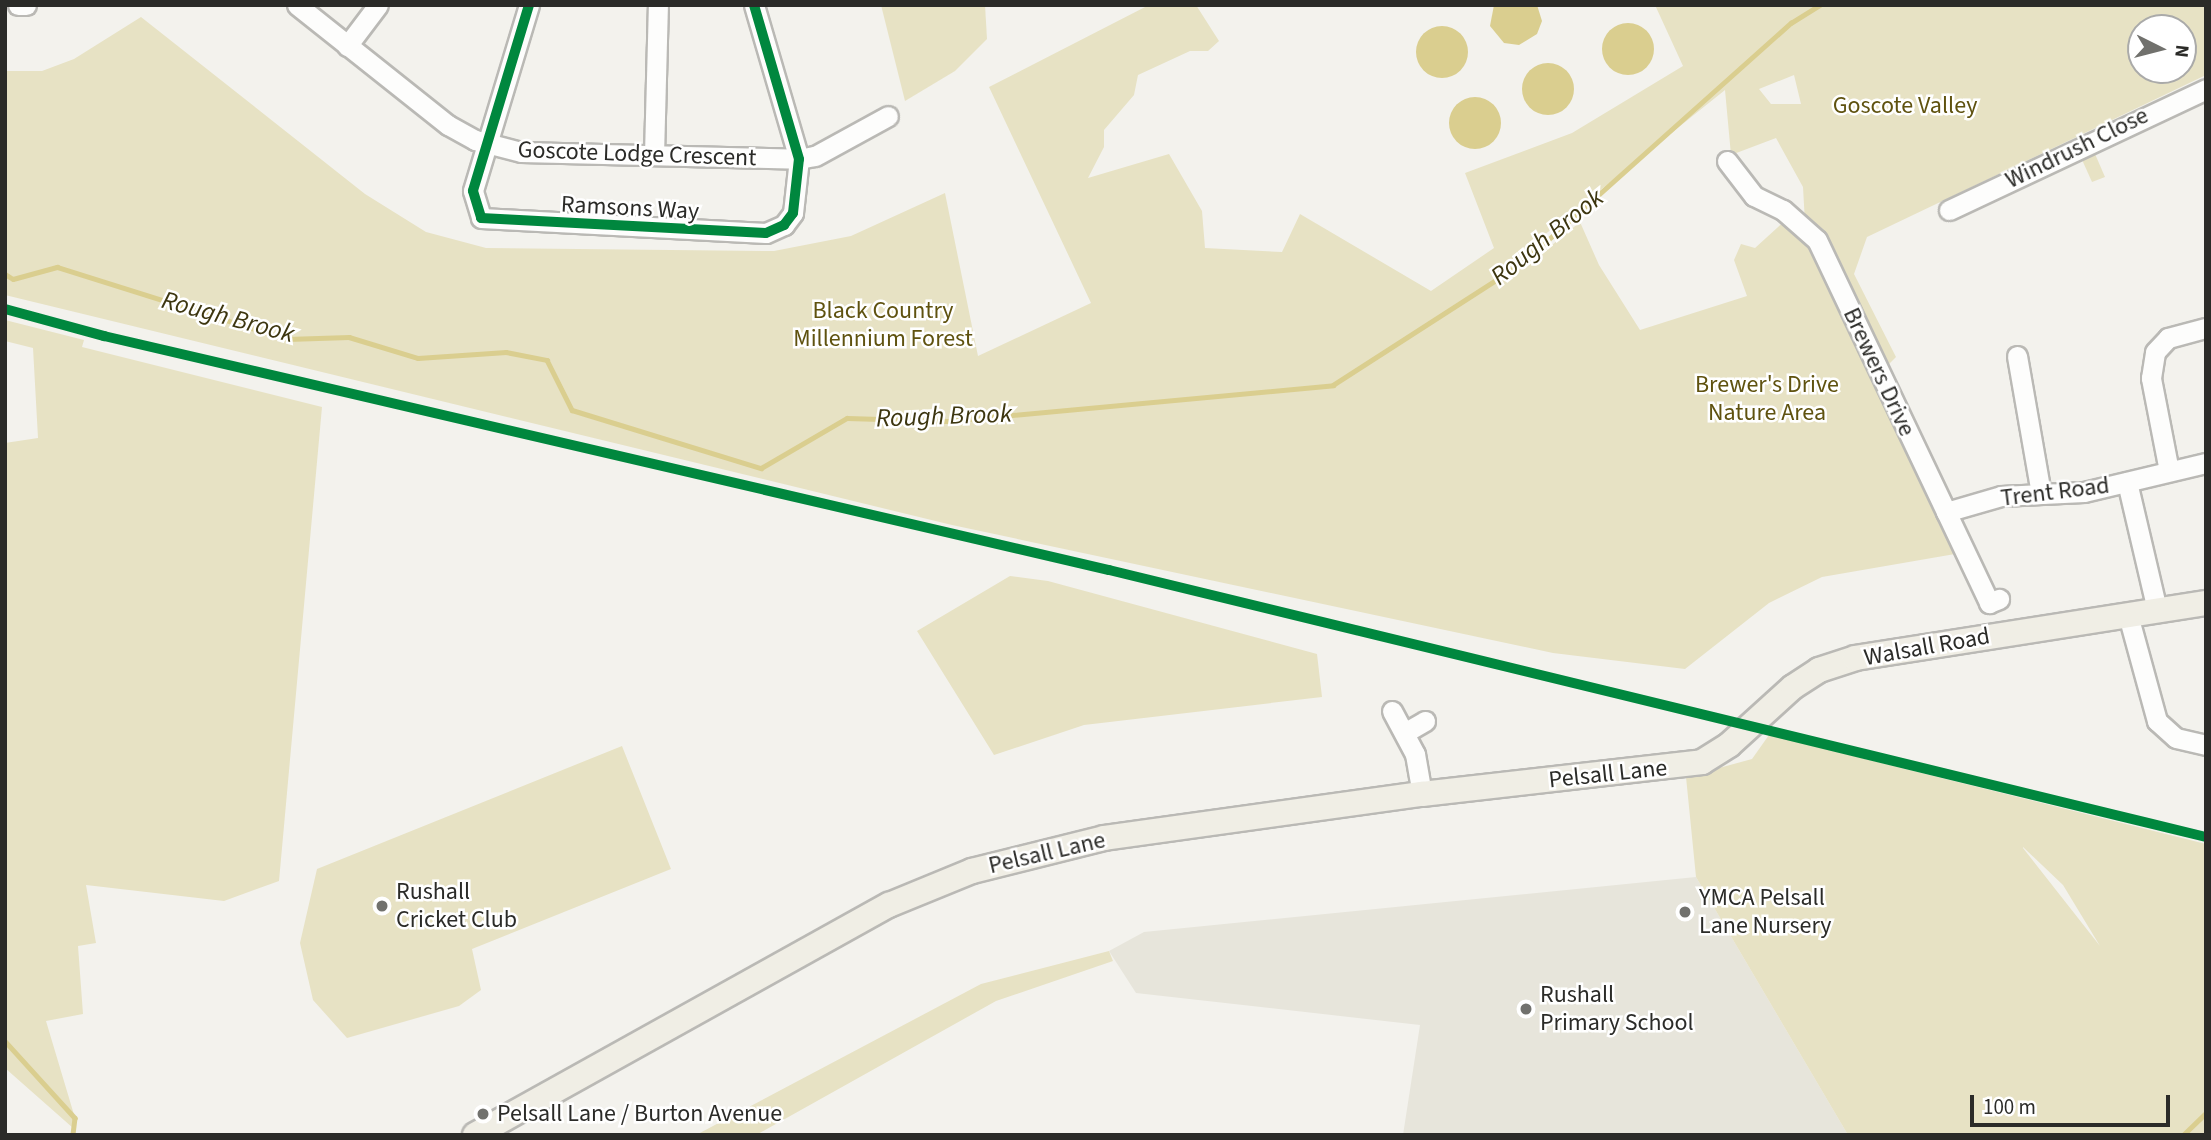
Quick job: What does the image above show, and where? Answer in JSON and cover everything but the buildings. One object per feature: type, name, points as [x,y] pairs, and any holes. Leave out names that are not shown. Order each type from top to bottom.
[{"type":"main road","name":"Walsall Road","points":[[1680,766],[1702,762],[1729,744],[1779,697],[1819,670],[1855,658],[2206,603]]},
{"type":"main road","name":"Pelsall Lane","points":[[485,1133],[889,905],[972,871],[1104,838],[1422,794],[1680,766]]},
{"type":"street","points":[[18,5],[26,5]]},
{"type":"street","name":"Goscote Lodge Crescent","points":[[297,5],[406,96],[487,144],[521,152],[799,159],[816,156],[888,116]]},
{"type":"street","points":[[347,46],[378,5]]},
{"type":"street","points":[[487,144],[529,5]]},
{"type":"street","points":[[654,155],[658,5]]},
{"type":"street","points":[[754,5],[799,159]]},
{"type":"street","name":"Windrush Close","points":[[1949,210],[2206,89]]},
{"type":"street","name":"Ramsons Way","points":[[487,144],[473,191],[481,218],[686,232],[766,233],[784,225],[793,213],[799,159]]},
{"type":"street","name":"Brewers Drive","points":[[1727,161],[1754,196],[1783,210],[1817,240],[1989,603],[1999,599]]},
{"type":"street","points":[[2169,471],[2151,378],[2155,352],[2168,338],[2206,328]]},
{"type":"street","points":[[2017,356],[2020,416],[2041,494]]},
{"type":"street","name":"Trent Road","points":[[1946,512],[2001,496],[2084,492],[2206,463]]},
{"type":"street","points":[[2127,482],[2157,610]]},
{"type":"street","points":[[2128,615],[2157,721],[2176,738],[2206,745]]},
{"type":"street","points":[[1392,711],[1406,732],[1422,794]]},
{"type":"street","points":[[1406,732],[1425,721]]},
{"type":"shaded area","points":[[1494,5],[1537,5],[1542,21],[1537,34],[1519,45],[1504,43],[1490,26]]},
{"type":"shaded area","points":[[1628,23],[1638,25],[1646,31],[1652,39],[1652,59],[1646,67],[1638,73],[1628,75],[1618,73],[1610,67],[1604,59],[1602,49],[1604,39],[1610,31],[1618,25]]},
{"type":"shaded area","points":[[1442,26],[1452,28],[1460,34],[1466,42],[1466,62],[1460,70],[1452,76],[1442,78],[1432,76],[1424,70],[1418,62],[1416,52],[1418,42],[1424,34],[1432,28]]},
{"type":"shaded area","points":[[1548,63],[1558,65],[1566,71],[1572,79],[1572,99],[1566,107],[1558,113],[1548,115],[1538,113],[1530,107],[1524,99],[1522,89],[1524,79],[1530,71],[1538,65]]},
{"type":"shaded area","points":[[1475,97],[1485,99],[1493,105],[1499,113],[1499,133],[1493,141],[1485,147],[1475,149],[1465,147],[1457,141],[1451,133],[1449,123],[1451,113],[1457,105],[1465,99]]},
{"type":"shaded area","name":"Rushall Primary School","points":[[1696,877],[1848,1135],[1403,1135],[1420,1025],[1136,993],[1109,951],[1144,932]]},
{"type":"green space","points":[[881,5],[985,5],[987,39],[955,71],[905,101]]},
{"type":"green space","points":[[1149,5],[1196,5],[1219,41],[1208,51],[1190,51],[1138,75],[1134,95],[1104,130],[1104,147],[1088,178],[1169,154],[1202,211],[1205,248],[1282,252],[1300,214],[1431,291],[1494,248],[1465,173],[1572,133],[1683,66],[1655,5],[2206,5],[2206,75],[2197,79],[2197,14],[2127,14],[2127,84],[2187,84],[1867,237],[1854,274],[1896,357],[1886,367],[1805,223],[1803,187],[1776,138],[1731,155],[1725,90],[1533,244],[1541,254],[1580,222],[1599,265],[1640,330],[1747,296],[1734,260],[1741,244],[1755,248],[1788,218],[1804,236],[1955,554],[1822,577],[1769,603],[1685,669],[1553,653],[952,525],[5,295],[5,71],[42,71],[74,59],[141,17],[365,194],[426,232],[486,248],[774,251],[851,236],[945,193],[978,356],[1091,303],[989,87]],"holes":[[[1794,75],[1801,104],[1771,104],[1759,89]]]},
{"type":"green space","points":[[2092,147],[2105,177],[2092,182],[2079,153]]},
{"type":"green space","points":[[5,320],[84,340],[82,347],[322,407],[279,881],[224,901],[86,885],[96,943],[78,946],[83,1014],[46,1021],[75,1118],[73,1128],[5,1068],[5,443],[38,438],[33,348],[5,341]]},
{"type":"green space","points":[[1010,576],[1048,581],[1317,654],[1322,697],[1084,725],[994,755],[917,631]]},
{"type":"green space","points":[[1769,735],[2206,844],[2206,1135],[1848,1135],[1696,877],[1686,777],[1752,759]],"holes":[[[2023,847],[2063,885],[2100,946]]]},
{"type":"green space","points":[[622,746],[671,869],[472,949],[481,990],[459,1006],[347,1038],[313,1000],[300,943],[317,869]]},
{"type":"green space","points":[[1109,951],[1113,961],[996,1001],[756,1135],[696,1135],[981,984]]},
{"type":"waterway","name":"Rough Brook","points":[[5,274],[13,279],[57,267],[287,339],[349,337],[418,358],[506,352],[547,360],[572,410],[761,468],[847,418],[948,421],[1333,385],[1521,264],[1791,23],[1820,5]]},
{"type":"waterway","points":[[5,1041],[75,1118],[73,1135]]},
{"type":"waterway","points":[[2183,1135],[2206,1113]]},
{"type":"cycle path","points":[[529,5],[473,191],[481,218],[766,233],[784,225],[793,213],[799,159],[754,5]]},
{"type":"cycle path","points":[[5,309],[104,336],[1109,570],[2206,837]]},
{"type":"place","name":"Rushall Cricket Club","points":[[382,906]]},
{"type":"place","name":"YMCA Pelsall Lane Nursery","points":[[1685,912]]},
{"type":"place","name":"Rushall Primary School","points":[[1526,1009]]},
{"type":"place","name":"Pelsall Lane / Burton Avenue","points":[[483,1114]]},
{"type":"park label","name":"Goscote Valley","points":[[1905,106]]},
{"type":"park label","name":"Black Country Millennium Forest","points":[[883,325]]},
{"type":"park label","name":"Brewer's Drive Nature Area","points":[[1767,399]]}]
